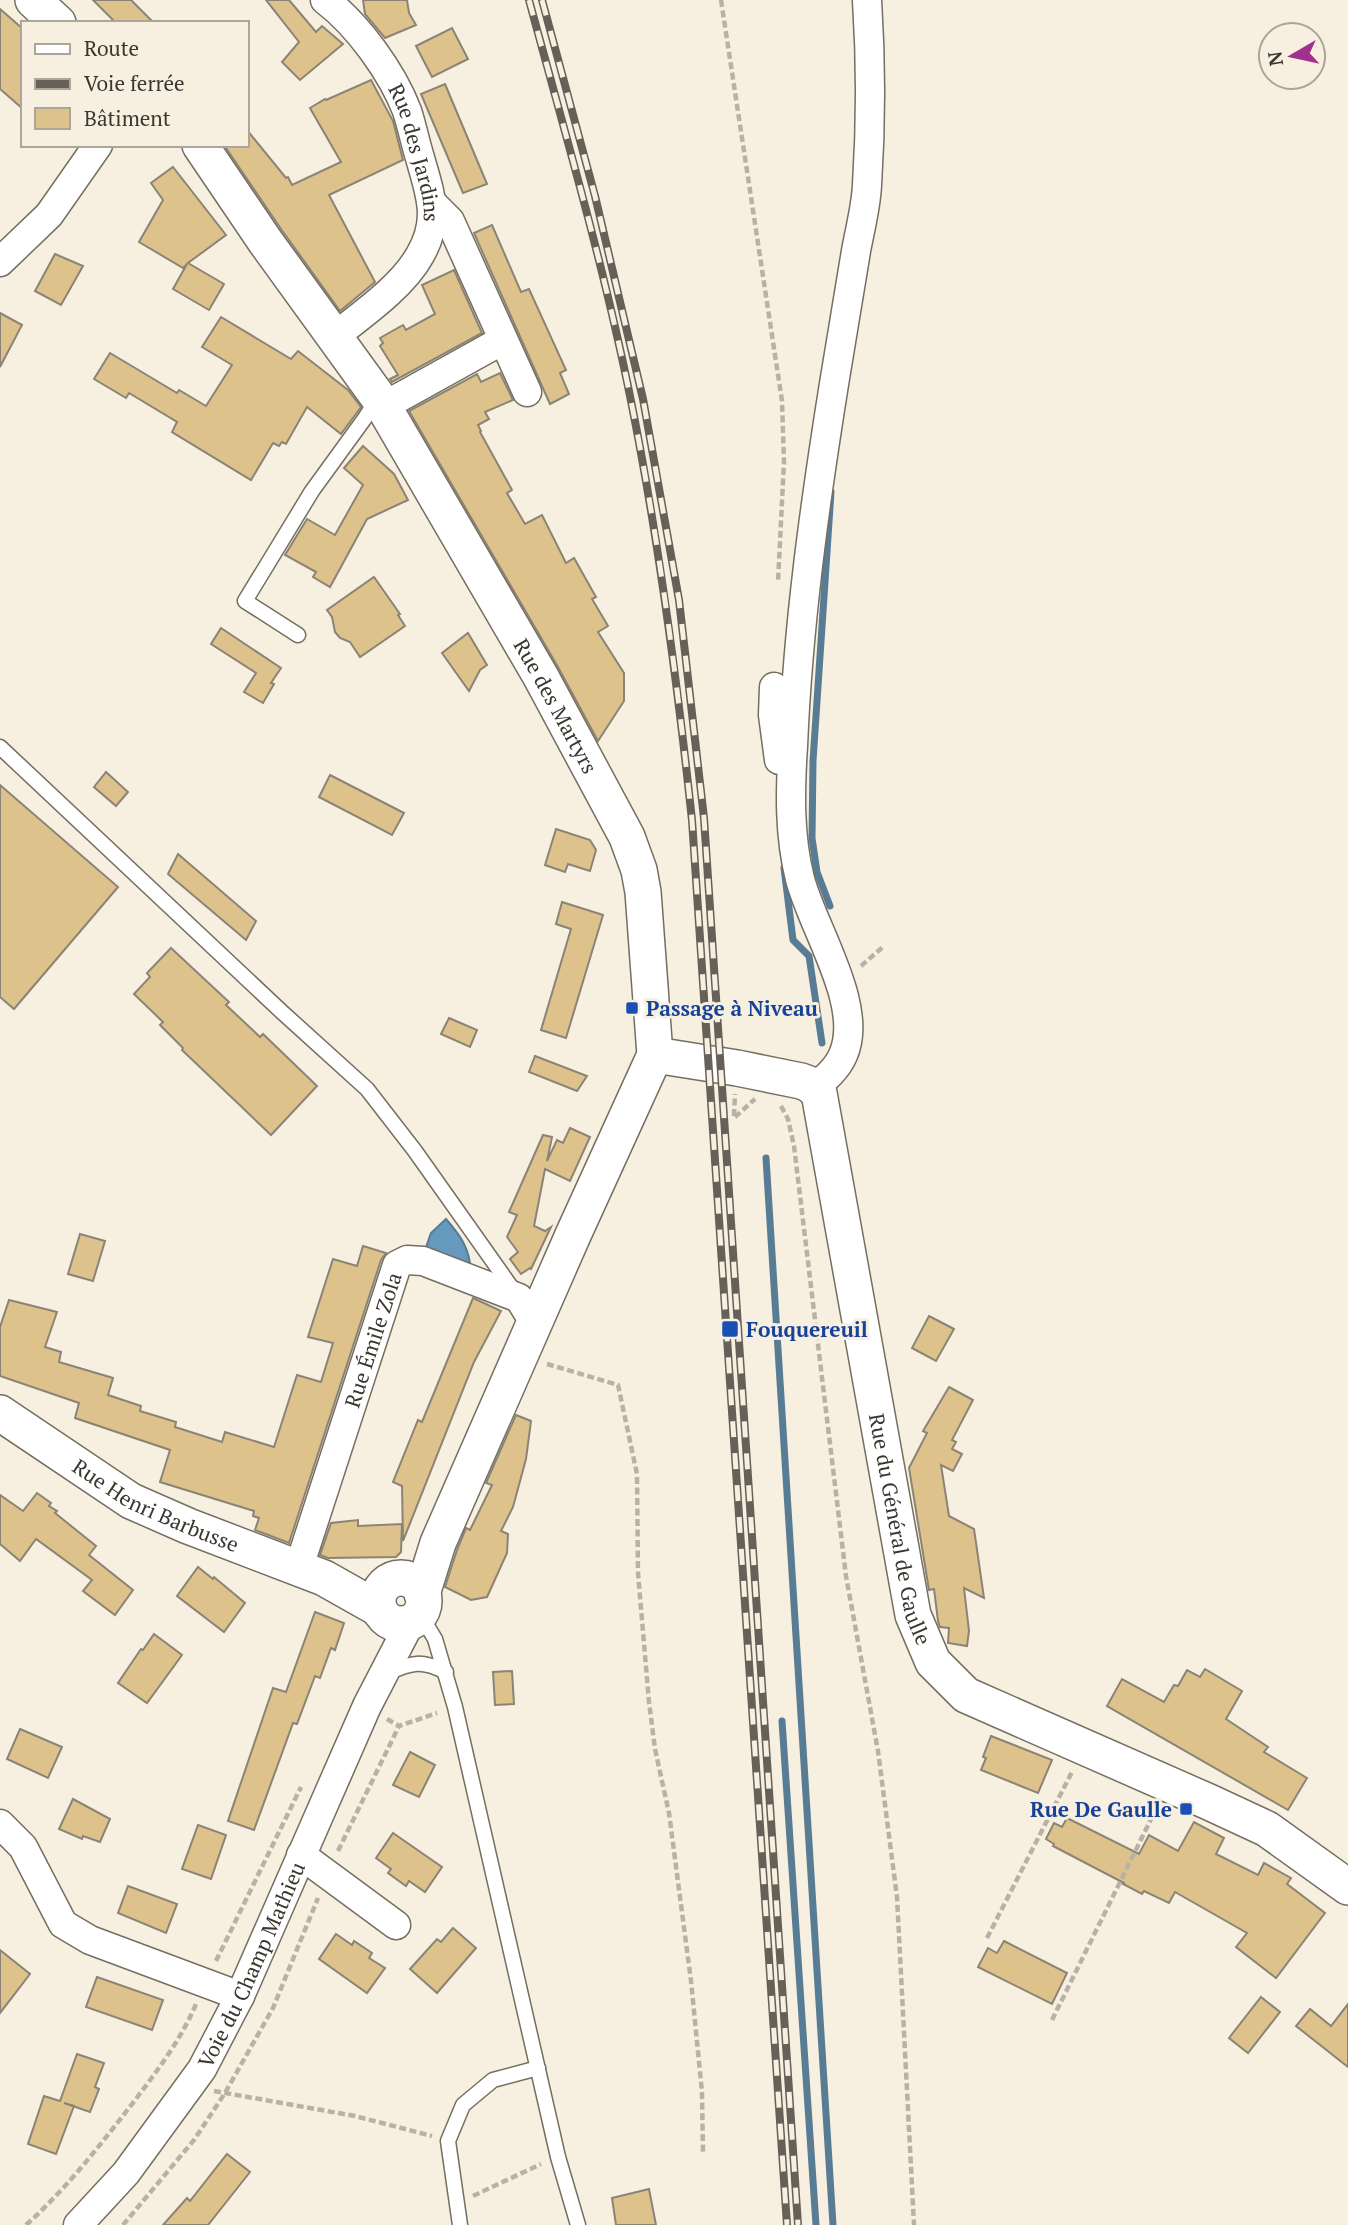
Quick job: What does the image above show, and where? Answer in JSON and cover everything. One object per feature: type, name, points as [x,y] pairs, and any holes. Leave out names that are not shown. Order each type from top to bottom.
[{"type":"street","points":[[33,0],[56,21]]},
{"type":"street","name":"Rue des Jardins","points":[[325,0],[358,32],[388,74],[407,111],[433,204],[430,231],[420,255],[404,277],[335,336]]},
{"type":"street","points":[[655,1055],[801,1081],[814,1088],[834,1070],[844,1053],[848,1031],[847,1013],[840,982],[801,881],[795,855],[790,798],[801,631],[811,541],[867,188],[867,0]]},
{"type":"street","points":[[0,261],[49,215],[97,147]]},
{"type":"street","name":"Rue des Martyrs","points":[[201,147],[265,241],[381,401],[541,677],[633,849],[643,892],[655,1055],[573,1235],[527,1311]]},
{"type":"street","points":[[433,204],[450,220],[527,392]]},
{"type":"street","points":[[381,401],[503,340]]},
{"type":"street","points":[[774,687],[776,743],[782,784],[792,817]]},
{"type":"street","name":"Rue du Général de Gaulle","points":[[814,1088],[821,1098],[913,1615],[933,1662],[967,1695],[1266,1829],[1348,1887]]},
{"type":"street","name":"Rue Émile Zola","points":[[311,1574],[397,1265],[407,1260],[423,1261],[527,1311]]},
{"type":"street","points":[[401,1603],[438,1543],[520,1356],[527,1311]]},
{"type":"street","name":"Rue Henri Barbusse","points":[[0,1413],[131,1501],[188,1527],[311,1574],[358,1582],[401,1603]]},
{"type":"street","name":"Voie du Champ Mathieu","points":[[78,2225],[126,2173],[202,2069],[240,1996],[381,1677],[401,1603]]},
{"type":"street","points":[[0,1824],[23,1847],[63,1924],[90,1940],[240,1996]]},
{"type":"street","points":[[301,1855],[396,1925]]},
{"type":"lane","points":[[298,635],[244,601],[312,491],[365,418],[381,401]]},
{"type":"lane","points":[[0,747],[367,1089],[415,1151],[527,1311]]},
{"type":"lane","points":[[401,1603],[435,1639],[446,1672],[558,2157],[578,2225]]},
{"type":"lane","points":[[381,1677],[408,1663],[430,1664],[446,1672]]},
{"type":"lane","points":[[460,2225],[448,2141],[463,2105],[493,2080],[538,2067]]},
{"type":"path","points":[[721,0],[782,401],[784,462],[777,595]]},
{"type":"path","points":[[791,1134],[846,1576],[878,1751],[897,1897],[915,2225]]},
{"type":"path","points":[[520,1356],[618,1385],[637,1475],[639,1584],[649,1702],[672,1835],[691,1980],[702,2092],[703,2154]]},
{"type":"path","points":[[367,1706],[399,1726],[455,1707]]},
{"type":"path","points":[[988,1938],[1077,1760],[1087,1748]]},
{"type":"path","points":[[26,2225],[54,2200],[114,2128],[158,2070],[188,2022],[306,1776]]},
{"type":"path","points":[[1052,2020],[1168,1785]]},
{"type":"path","points":[[189,2087],[355,2116],[448,2141]]},
{"type":"path","points":[[457,2203],[558,2157]]},
{"type":"water","points":[[446,1219],[467,1250],[470,1263],[446,1259],[426,1247],[431,1233]]},
{"type":"building","points":[[93,0],[131,0],[152,21],[114,21]]},
{"type":"building","points":[[266,0],[289,0],[316,32],[322,26],[343,44],[300,80],[282,62],[299,42]]},
{"type":"building","points":[[363,0],[407,0],[409,13],[416,25],[385,38],[365,14]]},
{"type":"building","points":[[0,9],[21,27],[21,107],[0,89]]},
{"type":"building","points":[[452,28],[468,59],[432,77],[416,46]]},
{"type":"building","points":[[371,80],[393,121],[403,160],[329,195],[375,282],[340,311],[225,147],[248,147],[248,131],[292,185],[341,162],[310,108]]},
{"type":"building","points":[[445,84],[487,184],[463,193],[421,94]]},
{"type":"building","points":[[173,167],[226,235],[188,263],[224,284],[209,310],[173,289],[187,264],[183,268],[139,242],[163,200],[151,183]]},
{"type":"building","points":[[492,225],[521,292],[529,289],[566,370],[560,373],[569,394],[550,404],[474,233]]},
{"type":"building","points":[[55,254],[83,266],[61,305],[35,291]]},
{"type":"building","points":[[454,270],[482,333],[392,382],[390,379],[398,375],[380,346],[383,343],[380,338],[403,325],[406,330],[435,314],[422,285]]},
{"type":"building","points":[[0,313],[22,325],[0,367]]},
{"type":"building","points":[[221,317],[291,359],[298,351],[348,390],[361,407],[341,434],[307,407],[286,444],[282,442],[279,446],[273,443],[251,480],[172,432],[177,422],[129,393],[126,398],[94,379],[110,353],[177,393],[179,390],[206,406],[232,365],[202,347]]},
{"type":"building","points":[[500,373],[513,400],[485,412],[489,419],[478,425],[480,432],[512,490],[507,493],[525,524],[542,515],[566,563],[574,558],[596,597],[592,599],[608,626],[598,632],[624,673],[624,701],[598,741],[409,411],[477,374],[481,382]]},
{"type":"building","points":[[363,446],[394,474],[408,500],[367,519],[330,587],[313,577],[316,572],[285,555],[307,519],[335,535],[363,485],[344,468]]},
{"type":"building","points":[[374,577],[400,614],[398,615],[405,626],[360,657],[350,642],[340,638],[335,632],[332,617],[327,610]]},
{"type":"building","points":[[221,628],[281,668],[263,703],[244,692],[256,673],[211,644]]},
{"type":"building","points":[[468,633],[487,665],[480,670],[469,691],[442,653]]},
{"type":"building","points":[[106,772],[128,792],[116,806],[94,787]]},
{"type":"building","points":[[330,775],[404,813],[392,835],[319,797]]},
{"type":"building","points":[[0,785],[118,887],[14,1009],[0,997]]},
{"type":"building","points":[[556,829],[590,840],[596,850],[590,871],[568,864],[565,872],[545,865]]},
{"type":"building","points":[[178,854],[256,921],[246,940],[168,874]]},
{"type":"building","points":[[562,902],[603,915],[566,1038],[541,1030],[571,929],[556,924]]},
{"type":"building","points":[[171,948],[229,1002],[226,1005],[260,1037],[263,1034],[317,1086],[271,1135],[182,1050],[160,1025],[163,1022],[134,994],[150,977],[147,973]]},
{"type":"building","points":[[449,1018],[477,1030],[470,1047],[441,1034]]},
{"type":"building","points":[[535,1056],[587,1076],[577,1091],[529,1072]]},
{"type":"building","points":[[570,1128],[590,1137],[570,1181],[545,1169],[534,1226],[545,1231],[551,1227],[531,1269],[521,1274],[510,1259],[518,1252],[507,1237],[517,1215],[509,1212],[543,1135],[552,1137],[547,1161],[557,1140],[563,1143]]},
{"type":"building","points":[[80,1234],[105,1241],[93,1281],[68,1274]]},
{"type":"building","points":[[363,1246],[386,1253],[381,1260],[289,1543],[255,1530],[259,1518],[253,1516],[254,1511],[160,1482],[170,1450],[75,1418],[79,1403],[0,1376],[0,1327],[9,1300],[57,1312],[45,1347],[61,1352],[59,1362],[113,1378],[108,1395],[141,1406],[140,1411],[176,1422],[175,1427],[222,1442],[225,1432],[274,1447],[297,1375],[321,1382],[333,1343],[308,1337],[333,1259],[357,1266]]},
{"type":"building","points":[[473,1298],[501,1311],[474,1362],[403,1541],[402,1486],[393,1482],[418,1420],[422,1422]]},
{"type":"building","points":[[929,1316],[954,1329],[936,1361],[912,1348]]},
{"type":"building","points":[[949,1387],[973,1400],[952,1440],[956,1442],[952,1449],[962,1454],[953,1471],[941,1465],[949,1516],[974,1529],[984,1598],[964,1588],[969,1631],[967,1646],[948,1643],[949,1628],[940,1627],[938,1621],[934,1589],[929,1590],[909,1468],[927,1433],[923,1431]]},
{"type":"building","points":[[516,1415],[531,1421],[526,1459],[513,1507],[501,1531],[508,1534],[507,1553],[487,1597],[471,1600],[445,1587],[466,1528],[470,1530],[492,1485],[486,1483]]},
{"type":"building","points":[[37,1493],[51,1503],[49,1506],[57,1511],[55,1513],[96,1546],[89,1555],[133,1590],[115,1615],[83,1591],[92,1580],[36,1539],[20,1561],[0,1544],[0,1495],[23,1511]]},
{"type":"building","points":[[358,1520],[358,1526],[402,1524],[401,1552],[396,1557],[328,1558],[320,1555],[331,1523]]},
{"type":"building","points":[[198,1567],[245,1603],[224,1632],[177,1596]]},
{"type":"building","points":[[315,1612],[344,1623],[335,1650],[331,1648],[320,1678],[315,1676],[297,1724],[293,1723],[254,1830],[228,1821],[273,1688],[286,1692]]},
{"type":"building","points":[[154,1634],[182,1655],[147,1703],[118,1683]]},
{"type":"building","points":[[1205,1669],[1242,1691],[1226,1719],[1268,1747],[1264,1752],[1307,1778],[1288,1810],[1107,1706],[1122,1679],[1164,1702],[1187,1670],[1200,1677]]},
{"type":"building","points":[[512,1671],[514,1704],[495,1705],[493,1672]]},
{"type":"building","points":[[20,1729],[62,1747],[48,1778],[7,1759]]},
{"type":"building","points":[[991,1736],[1052,1760],[1038,1793],[981,1770]]},
{"type":"building","points":[[410,1752],[435,1765],[419,1797],[393,1785]]},
{"type":"building","points":[[73,1799],[110,1819],[100,1842],[83,1836],[82,1839],[59,1829]]},
{"type":"building","points":[[1067,1818],[1139,1854],[1149,1835],[1178,1851],[1194,1822],[1224,1838],[1216,1854],[1258,1875],[1264,1863],[1291,1878],[1287,1884],[1325,1913],[1276,1978],[1236,1947],[1247,1933],[1175,1892],[1169,1903],[1144,1891],[1142,1894],[1053,1846],[1054,1844],[1046,1839],[1054,1823],[1062,1827]]},
{"type":"building","points":[[198,1825],[226,1835],[211,1879],[182,1869]]},
{"type":"building","points":[[393,1833],[442,1867],[425,1892],[409,1881],[406,1886],[388,1873],[391,1869],[376,1858]]},
{"type":"building","points":[[128,1886],[177,1904],[166,1933],[118,1913]]},
{"type":"building","points":[[453,1928],[476,1948],[437,1993],[410,1969],[437,1939],[441,1942]]},
{"type":"building","points":[[336,1934],[352,1945],[354,1941],[372,1953],[369,1958],[385,1968],[367,1993],[319,1959]]},
{"type":"building","points":[[1004,1941],[1067,1973],[1052,2004],[978,1967],[988,1948],[997,1953]]},
{"type":"building","points":[[0,1950],[30,1974],[0,2013]]},
{"type":"building","points":[[97,1977],[163,2000],[152,2030],[86,2007]]},
{"type":"building","points":[[1261,1997],[1280,2012],[1248,2053],[1229,2038]]},
{"type":"building","points":[[1348,2004],[1348,2067],[1296,2026],[1310,2009],[1331,2026]]},
{"type":"building","points":[[77,2054],[104,2063],[95,2087],[99,2089],[90,2112],[74,2106],[56,2154],[28,2144],[44,2096],[60,2101]]},
{"type":"building","points":[[227,2154],[250,2172],[208,2225],[163,2225],[187,2198],[190,2201]]},
{"type":"building","points":[[649,2189],[656,2225],[616,2225],[612,2198]]},
{"type":"waterway","points":[[830,906],[817,872],[812,838],[813,761],[831,492]]},
{"type":"waterway","points":[[784,868],[793,940],[809,956],[822,1043]]},
{"type":"waterway","points":[[766,1158],[833,2225]]},
{"type":"waterway","points":[[782,1721],[816,2225]]},
{"type":"railway","points":[[529,0],[596,250],[631,401],[659,558],[686,768],[692,820],[787,2225]]},
{"type":"railway","points":[[542,0],[595,196],[643,399],[679,600],[704,818],[798,2225]]},
{"type":"place","name":"Passage à Niveau","points":[[632,1008]]},
{"type":"place","name":"Fouquereuil","points":[[730,1329]]},
{"type":"place","name":"Rue De Gaulle","points":[[1186,1809]]}]
